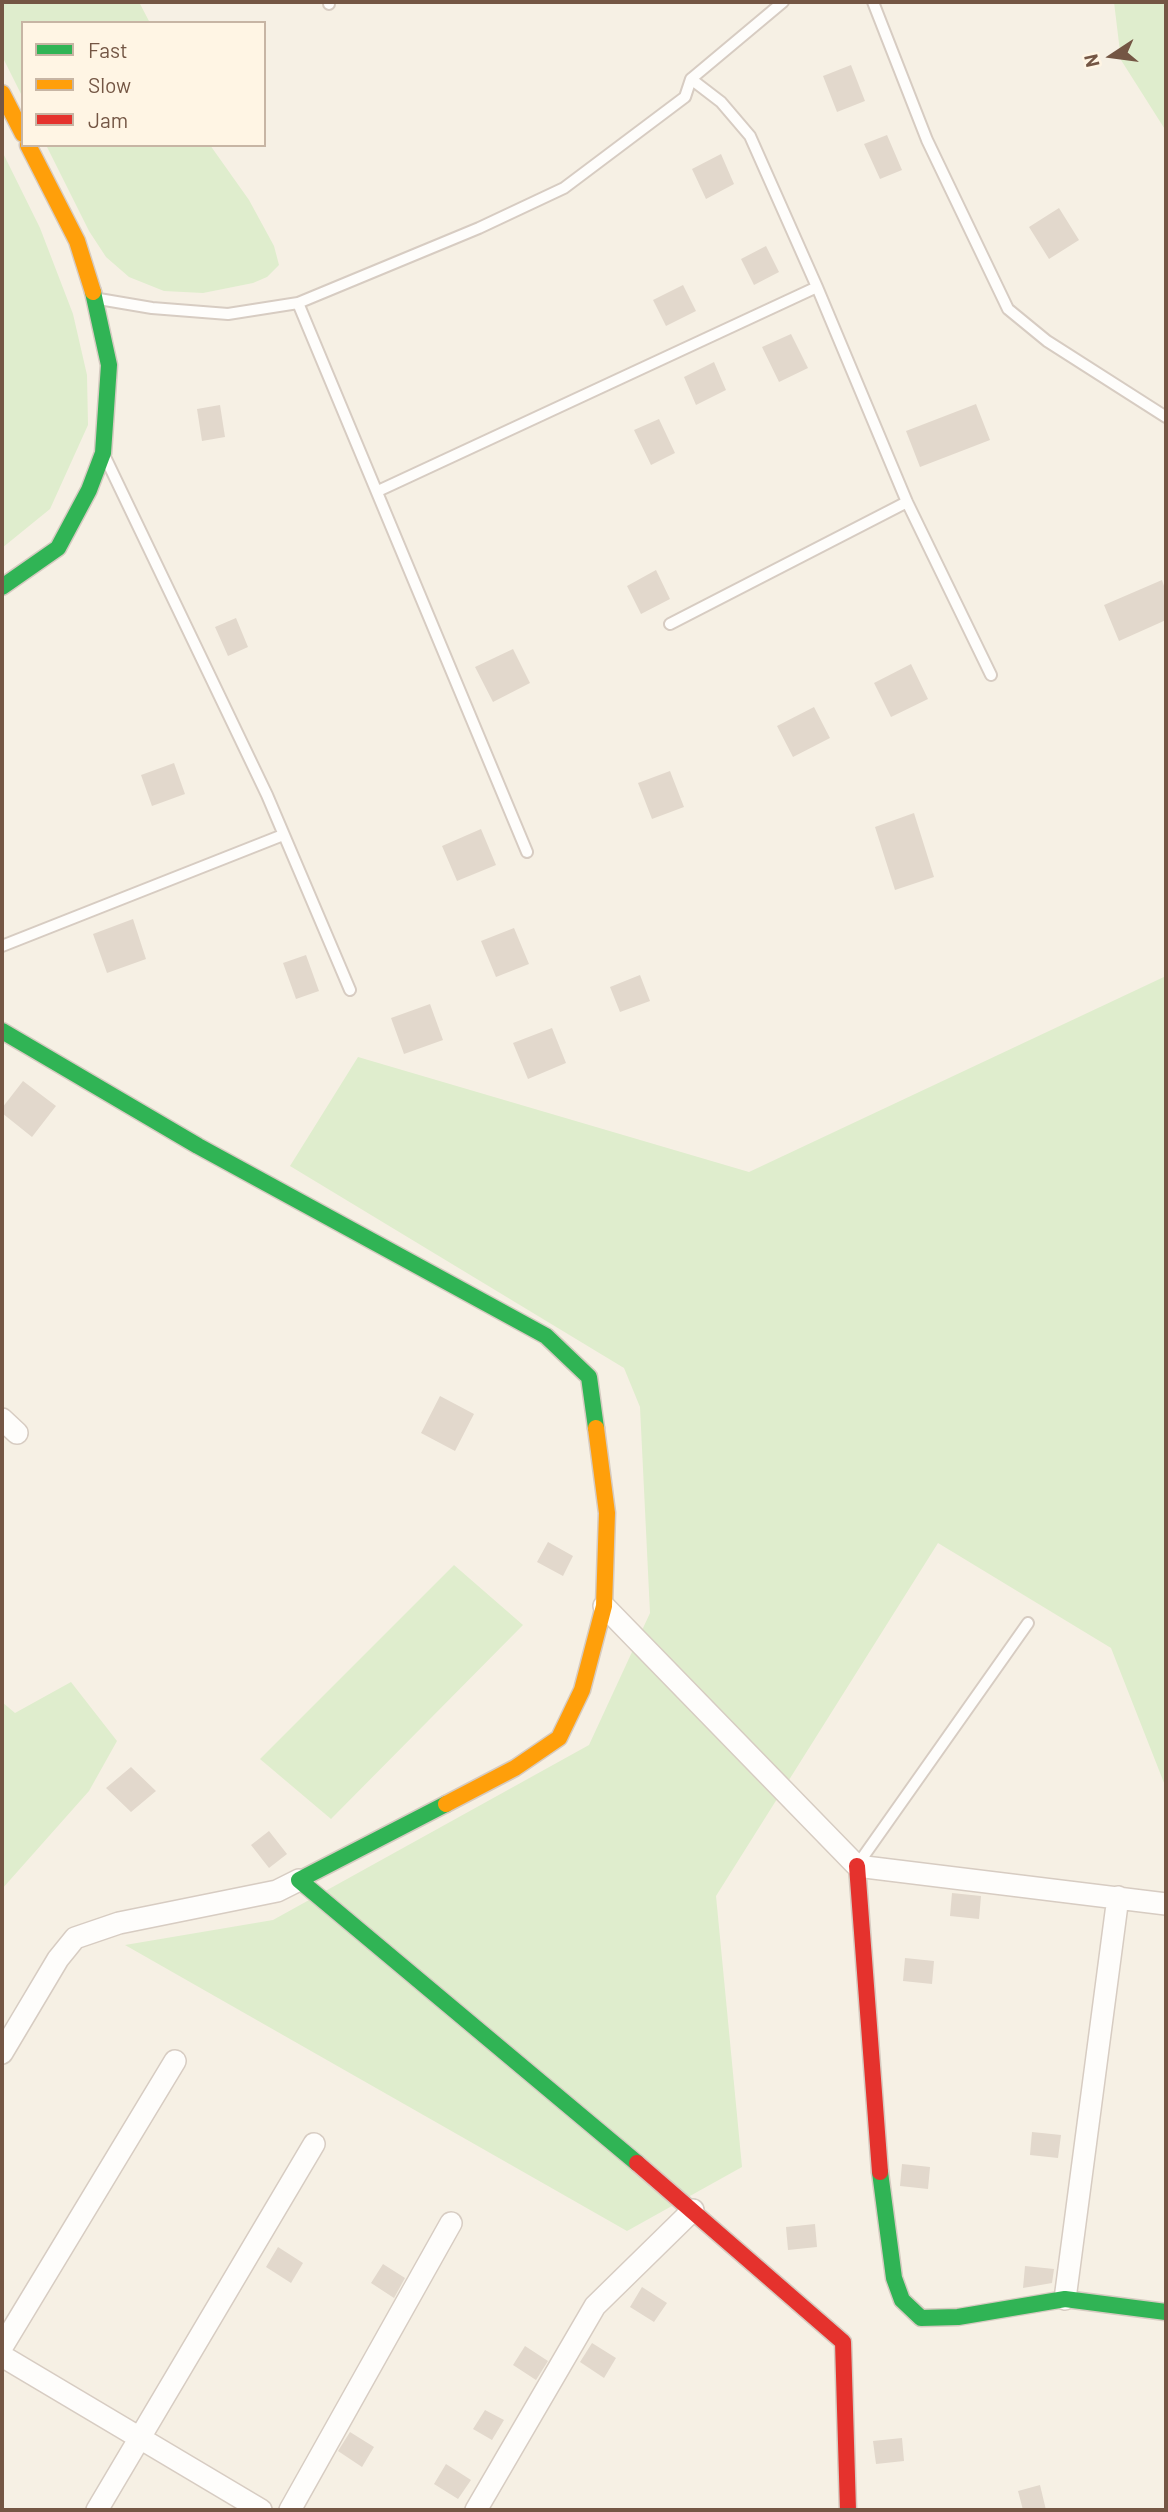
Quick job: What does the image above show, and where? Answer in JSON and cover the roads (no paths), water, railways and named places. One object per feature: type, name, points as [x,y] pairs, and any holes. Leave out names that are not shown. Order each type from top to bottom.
[{"type":"street","points":[[2,93],[21,130]]},
{"type":"street","points":[[2,587],[58,548],[89,490],[103,453],[109,365],[95,298],[77,241],[29,147]]},
{"type":"street","points":[[2,1031],[198,1146],[546,1336],[589,1377],[607,1513],[604,1606],[582,1690],[559,1738],[515,1768],[277,1891],[118,1923],[75,1938],[58,1959],[2,2053]]},
{"type":"street","points":[[604,1606],[857,1866],[1166,1904]]},
{"type":"street","points":[[857,1866],[881,2179],[894,2278],[902,2300],[921,2318],[958,2317],[1065,2299],[1166,2312]]},
{"type":"street","points":[[299,1881],[693,2210],[843,2342],[848,2510]]},
{"type":"street","points":[[1065,2299],[1118,1897]]},
{"type":"street","points":[[2,2347],[175,2061]]},
{"type":"street","points":[[97,2510],[314,2144]]},
{"type":"street","points":[[476,2510],[595,2306],[693,2210]]},
{"type":"street","points":[[290,2510],[452,2223]]},
{"type":"street","points":[[2,2356],[261,2510]]},
{"type":"lane","points":[[95,298],[152,308],[228,314],[298,303],[479,228],[564,188],[685,97],[691,79],[783,2]]},
{"type":"lane","points":[[873,2],[927,140],[1008,309],[1047,341],[1166,417]]},
{"type":"lane","points":[[691,79],[721,102],[750,136],[817,287],[906,502],[991,675]]},
{"type":"lane","points":[[378,491],[817,287]]},
{"type":"lane","points":[[298,303],[527,852]]},
{"type":"lane","points":[[103,453],[283,835],[350,990]]},
{"type":"lane","points":[[670,624],[906,502]]},
{"type":"lane","points":[[2,946],[283,835]]},
{"type":"lane","points":[[857,1866],[1028,1623]]}]
